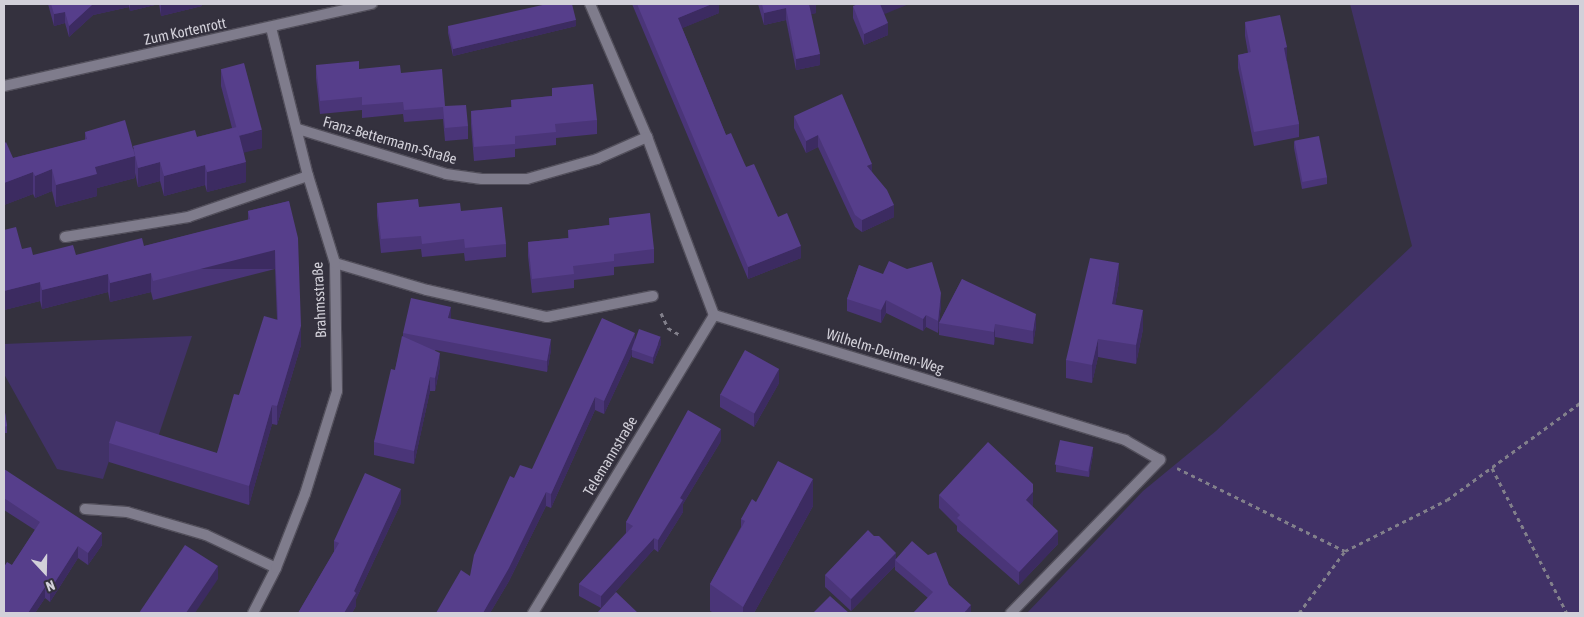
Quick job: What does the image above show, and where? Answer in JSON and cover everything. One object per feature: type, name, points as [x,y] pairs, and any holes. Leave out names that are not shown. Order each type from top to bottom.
[{"type":"street","name":"Zum Kortenrott","points":[[4,86],[372,4]]},
{"type":"street","points":[[590,4],[647,137],[714,315]]},
{"type":"street","name":"Brahmsstraße","points":[[253,613],[276,568],[305,494],[337,391],[335,263],[308,176],[298,129],[271,28]]},
{"type":"street","name":"Franz-Bettermann-Straße","points":[[298,129],[446,174],[482,179],[527,179],[597,159],[647,137]]},
{"type":"street","points":[[65,237],[188,217],[308,176]]},
{"type":"street","points":[[335,263],[427,290],[547,317],[653,296]]},
{"type":"street","name":"Wilhelm-Deimen-Weg","points":[[714,315],[1125,440],[1160,460]]},
{"type":"street","name":"Telemannstraße","points":[[533,613],[714,315]]},
{"type":"street","points":[[1011,613],[1160,460]]},
{"type":"street","points":[[85,509],[127,512],[206,536],[276,568]]},
{"type":"path","points":[[668,328],[679,334]]},
{"type":"path","points":[[1299,613],[1345,551],[1447,500],[1580,403]]},
{"type":"path","points":[[1160,460],[1345,551]]},
{"type":"path","points":[[1492,468],[1568,613]]},
{"type":"shaded area","points":[[1350,4],[1580,4],[1580,613],[1027,613],[1143,491],[1216,431],[1412,246]]},
{"type":"shaded area","points":[[192,336],[153,452],[116,440],[103,479],[57,469],[4,374],[4,344]]},
{"type":"building","points":[[51,4],[93,4],[69,26],[65,12],[54,14]]},
{"type":"building","points":[[547,4],[572,4],[576,20],[453,49],[448,26]]},
{"type":"building","points":[[637,4],[712,4],[678,18],[726,135],[731,133],[746,167],[754,164],[778,217],[787,213],[801,246],[748,267]]},
{"type":"building","points":[[762,4],[809,4],[820,54],[796,59],[786,8],[764,13]]},
{"type":"building","points":[[858,4],[880,4],[888,23],[864,34],[853,6]]},
{"type":"building","points":[[1280,15],[1287,47],[1284,48],[1299,124],[1254,132],[1238,55],[1251,52],[1245,22]]},
{"type":"building","points":[[359,61],[359,69],[400,65],[401,73],[442,69],[445,106],[466,105],[468,126],[445,128],[443,107],[404,110],[403,102],[362,105],[362,97],[320,101],[316,65]]},
{"type":"building","points":[[244,63],[262,130],[239,136],[221,69]]},
{"type":"building","points":[[593,84],[597,120],[555,124],[556,132],[515,136],[515,144],[474,147],[471,111],[512,107],[511,100],[552,96],[552,88]]},
{"type":"building","points":[[842,94],[872,164],[867,166],[887,190],[894,205],[862,220],[855,215],[818,135],[806,141],[794,116]]},
{"type":"building","points":[[125,120],[135,156],[95,167],[97,174],[56,185],[52,169],[35,176],[33,172],[4,183],[4,144],[6,142],[13,158],[87,139],[85,132]]},
{"type":"building","points":[[237,127],[246,162],[207,172],[205,165],[164,176],[160,162],[138,168],[133,146],[195,130],[197,137]]},
{"type":"building","points":[[1319,136],[1327,177],[1302,182],[1294,141]]},
{"type":"building","points":[[418,199],[419,207],[460,203],[461,211],[502,207],[506,244],[465,248],[464,239],[422,244],[421,236],[381,239],[377,203]]},
{"type":"building","points":[[289,201],[298,238],[301,326],[277,406],[272,405],[249,486],[109,443],[116,421],[217,453],[234,394],[239,395],[264,316],[278,320],[275,250],[153,281],[151,273],[110,283],[108,274],[42,290],[40,282],[4,291],[4,230],[16,227],[22,249],[31,247],[33,255],[73,245],[76,255],[142,238],[144,246],[250,219],[248,211]]},
{"type":"building","points":[[650,213],[654,249],[614,254],[614,261],[573,266],[574,274],[532,279],[528,242],[569,238],[568,230],[610,225],[609,218]]},
{"type":"building","points":[[1090,258],[1119,263],[1112,304],[1143,310],[1136,345],[1098,339],[1092,365],[1066,360]]},
{"type":"building","points":[[889,261],[907,269],[932,262],[941,293],[938,321],[926,315],[923,319],[886,300],[881,310],[847,299],[859,265],[883,274]]},
{"type":"building","points":[[962,279],[1036,314],[1033,331],[995,324],[994,332],[939,323]]},
{"type":"building","points":[[411,298],[451,307],[448,318],[551,339],[547,361],[403,333]]},
{"type":"building","points":[[602,318],[635,333],[604,401],[595,397],[551,494],[546,492],[509,568],[483,613],[436,613],[461,570],[470,576],[474,555],[510,476],[514,478],[520,465],[532,469]]},
{"type":"building","points":[[639,329],[661,337],[653,358],[631,350]]},
{"type":"building","points":[[402,336],[440,353],[435,378],[430,377],[414,451],[374,442],[391,369],[395,370]]},
{"type":"building","points":[[745,350],[779,369],[754,414],[720,395]]},
{"type":"building","points":[[4,406],[7,426],[4,427]]},
{"type":"building","points":[[688,410],[721,429],[680,498],[683,500],[658,540],[654,538],[601,596],[579,584],[633,526],[626,522]]},
{"type":"building","points":[[1060,440],[1093,447],[1088,472],[1055,464]]},
{"type":"building","points":[[988,442],[1033,484],[1033,492],[1026,500],[1058,531],[1019,572],[957,518],[960,515],[939,495]]},
{"type":"building","points":[[778,461],[813,479],[743,607],[710,584],[745,521],[741,519],[752,499],[756,502]]},
{"type":"building","points":[[4,469],[102,533],[88,553],[78,546],[50,590],[45,587],[28,613],[4,613],[4,567],[7,562],[12,565],[40,522],[4,498]]},
{"type":"building","points":[[365,473],[401,489],[354,591],[356,593],[344,613],[298,613],[339,543],[334,541]]},
{"type":"building","points":[[868,530],[874,536],[879,536],[896,553],[851,599],[825,575]]},
{"type":"building","points":[[912,541],[928,555],[936,552],[949,585],[971,605],[964,613],[913,613],[933,592],[895,560]]},
{"type":"building","points":[[185,545],[218,566],[186,613],[139,613]]},
{"type":"building","points":[[616,592],[638,613],[597,613]]},
{"type":"building","points":[[830,596],[849,613],[813,613]]}]
